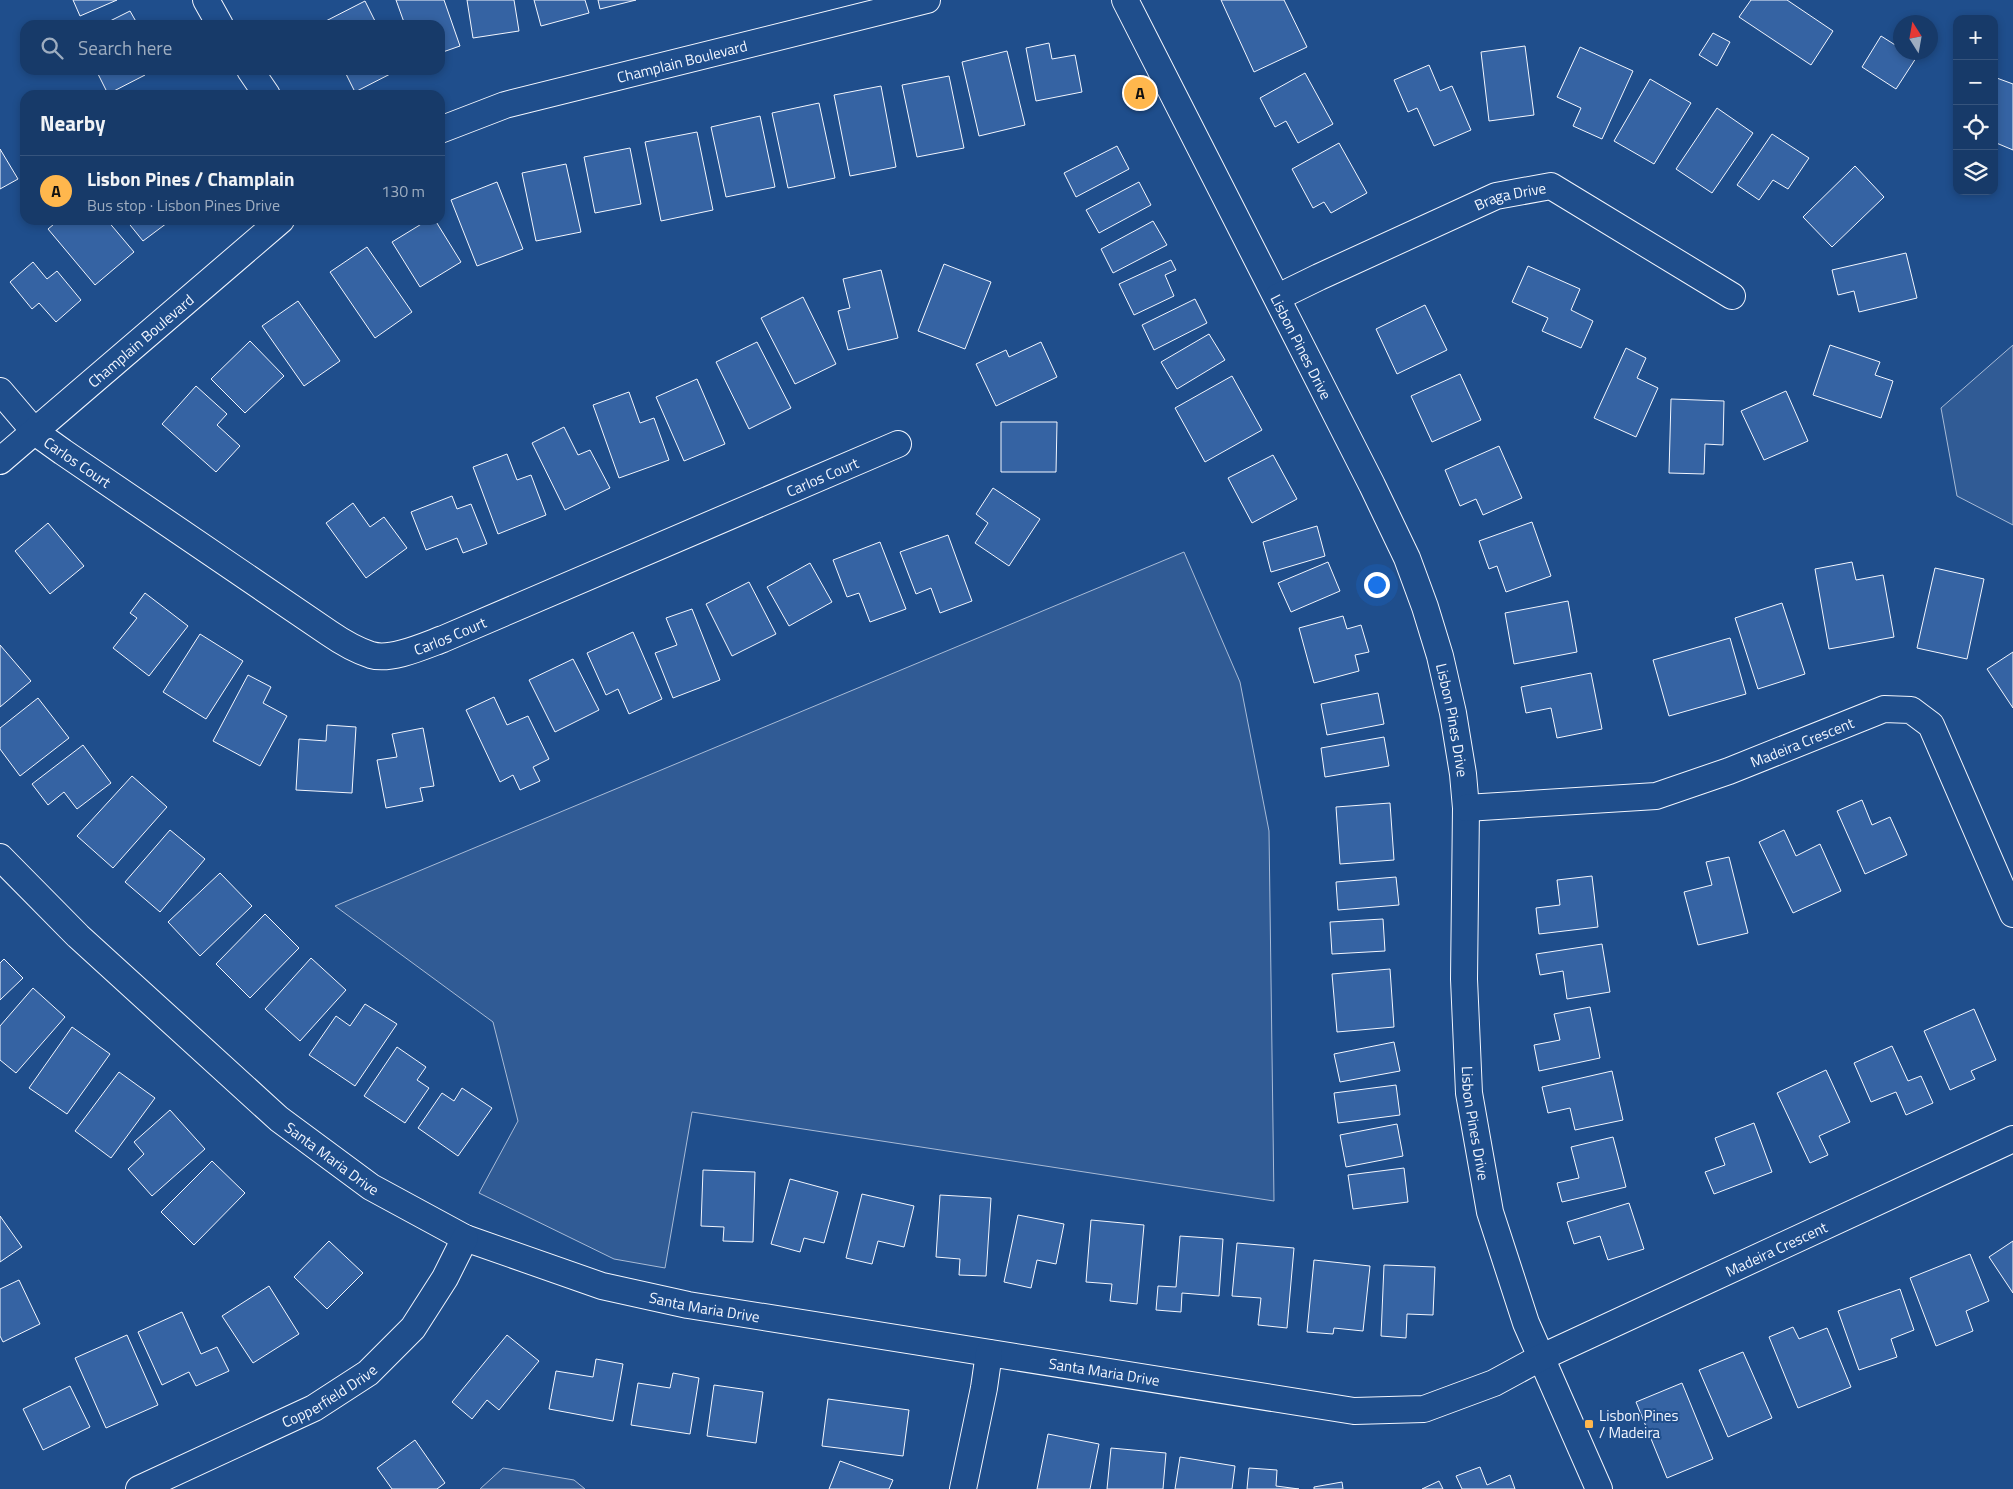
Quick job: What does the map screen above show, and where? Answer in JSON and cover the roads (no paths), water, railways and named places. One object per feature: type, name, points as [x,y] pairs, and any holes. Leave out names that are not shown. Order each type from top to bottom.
[{"type":"street","points":[[206,0],[217,20]]},
{"type":"street","name":"Champlain Boulevard","points":[[445,128],[504,105],[861,8],[927,0]]},
{"type":"street","name":"Lisbon Pines Drive","points":[[1125,0],[1278,297],[1376,493],[1407,558],[1425,607],[1440,656],[1454,713],[1464,774],[1466,808],[1464,979],[1469,1093],[1490,1212],[1526,1323],[1599,1489]]},
{"type":"street","points":[[253,75],[264,90]]},
{"type":"street","name":"Braga Drive","points":[[1278,297],[1319,276],[1496,196],[1552,186],[1732,296]]},
{"type":"street","name":"Champlain Boulevard","points":[[0,461],[275,225]]},
{"type":"street","name":"Carlos Court","points":[[0,391],[34,432],[321,628],[348,645],[373,656],[393,655],[443,639],[898,444]]},
{"type":"street","name":"Madeira Crescent","points":[[1466,808],[1656,796],[1729,771],[1884,709],[1911,710],[1931,725],[2013,914]]},
{"type":"street","name":"Santa Maria Drive","points":[[0,857],[78,936],[280,1119],[371,1187],[465,1238],[602,1286],[688,1305],[1354,1411],[1424,1409],[1494,1383],[1540,1358]]},
{"type":"street","name":"Madeira Crescent","points":[[1540,1358],[2013,1139]]},
{"type":"street","name":"Copperfield Drive","points":[[139,1489],[314,1408],[368,1373],[413,1328],[445,1278],[465,1238]]},
{"type":"street","points":[[963,1489],[984,1388],[989,1353]]},
{"type":"place","name":"Lisbon Pines / Champlain","points":[[1140,93]]},
{"type":"place","name":"Lisbon Pines / Madeira","points":[[1589,1424]]}]
